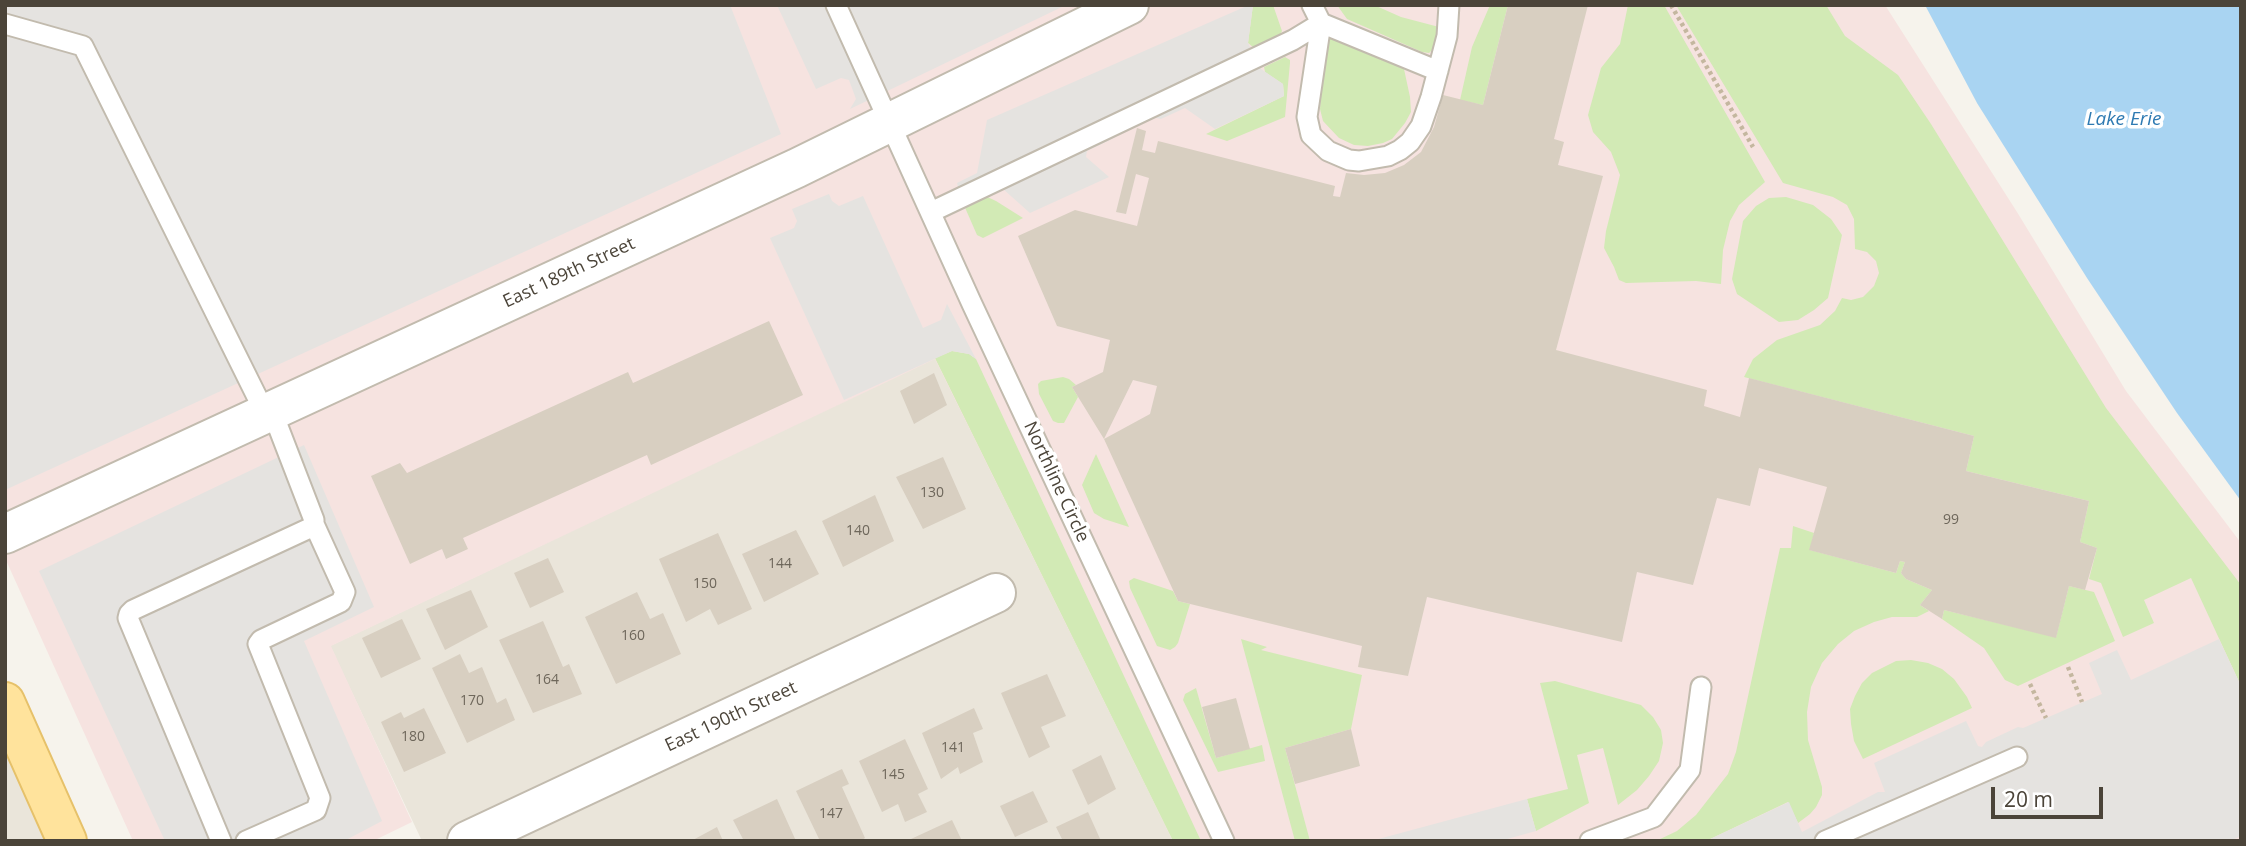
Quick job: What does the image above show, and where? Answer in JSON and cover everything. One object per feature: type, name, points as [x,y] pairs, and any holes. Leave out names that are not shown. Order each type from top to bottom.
[{"type":"main road","points":[[10,724],[67,841]]},
{"type":"street","name":"East 189th Street","points":[[5,534],[797,168],[1129,5]]},
{"type":"street","name":"East 190th Street","points":[[467,841],[996,593]]},
{"type":"lane","name":"Northline Circle","points":[[836,5],[972,304],[1224,841]]},
{"type":"lane","points":[[1311,5],[1321,23],[1307,117],[1311,135],[1328,151],[1359,161],[1388,156],[1410,142],[1421,126],[1447,36],[1449,5]]},
{"type":"lane","points":[[5,23],[83,46],[269,412],[314,524],[345,592],[341,601],[261,640],[258,645],[320,798],[316,810],[246,841]]},
{"type":"lane","points":[[1321,23],[1438,71]]},
{"type":"lane","points":[[931,212],[1293,40],[1321,23]]},
{"type":"lane","points":[[221,841],[128,618],[129,614],[314,524]]},
{"type":"lane","points":[[1590,841],[1654,817],[1690,770],[1701,687]]},
{"type":"lane","points":[[1825,841],[2017,757]]},
{"type":"path","points":[[1671,5],[1753,147]]},
{"type":"path","points":[[2068,667],[2082,702]]},
{"type":"path","points":[[2030,684],[2046,718]]},
{"type":"shaded area","points":[[5,5],[1885,5],[2017,212],[2126,391],[2241,543],[2241,841],[1173,841],[935,359],[331,646],[412,822],[373,841],[133,841],[5,558]]},
{"type":"shaded area","points":[[5,5],[730,5],[781,134],[5,490]]},
{"type":"shaded area","points":[[777,5],[1066,5],[850,109],[856,99],[849,80],[841,78],[816,89]]},
{"type":"shaded area","points":[[1253,5],[1248,43],[1261,69],[1283,84],[1284,96],[1215,129],[1185,108],[1161,119],[1147,116],[1112,139],[1087,151],[1086,157],[1109,177],[1030,213],[1002,188],[963,203],[957,183],[977,173],[987,120]]},
{"type":"shaded area","points":[[829,194],[832,201],[839,206],[863,196],[923,328],[941,320],[947,304],[976,359],[969,354],[952,351],[844,400],[770,238],[794,228],[797,221],[792,209]]},
{"type":"shaded area","points":[[935,358],[1173,841],[422,841],[330,646]]},
{"type":"shaded area","points":[[304,445],[374,607],[304,641],[382,821],[344,841],[165,841],[39,571]]},
{"type":"shaded area","points":[[2219,639],[2241,686],[2241,836],[2230,841],[1706,841],[1789,802],[1802,832],[1878,792],[1885,792],[1874,763],[1966,721],[1978,746],[1982,747],[1986,742],[2018,727],[2023,728],[2102,694],[2089,663],[2117,650],[2131,680]]},
{"type":"shaded area","points":[[5,702],[67,841],[5,841]]},
{"type":"shaded area","points":[[1527,799],[1536,831],[1500,841],[1371,841]]},
{"type":"green space","points":[[1253,5],[1273,5],[1282,31],[1280,35],[1253,47],[1248,43]]},
{"type":"green space","points":[[1337,5],[1374,5],[1401,17],[1439,27],[1432,50],[1429,53],[1422,52],[1347,19]]},
{"type":"green space","points":[[1490,5],[1508,5],[1483,105],[1460,100],[1472,47]]},
{"type":"green space","points":[[1628,5],[1664,5],[1765,182],[1739,205],[1730,221],[1723,250],[1721,284],[1696,281],[1626,283],[1619,280],[1604,248],[1620,175],[1611,152],[1593,132],[1588,115],[1601,68],[1620,44]]},
{"type":"green space","points":[[1676,5],[1826,5],[1845,36],[1898,75],[2106,408],[2241,585],[2241,686],[2191,578],[2144,600],[2154,623],[2123,637],[2101,583],[2089,579],[2097,548],[2080,542],[2089,501],[1966,471],[1974,436],[1744,377],[1753,359],[1777,340],[1820,325],[1835,311],[1842,298],[1851,300],[1863,297],[1874,286],[1879,273],[1876,261],[1867,252],[1855,249],[1854,219],[1847,205],[1833,197],[1783,183]]},
{"type":"green space","points":[[1333,38],[1404,69],[1411,112],[1392,139],[1368,146],[1354,145],[1339,138],[1323,121],[1320,109],[1324,46],[1327,40]]},
{"type":"green space","points":[[1285,57],[1290,63],[1285,117],[1227,141],[1206,134],[1284,96],[1283,84],[1265,72],[1264,67]]},
{"type":"green space","points":[[983,195],[1023,218],[983,238],[977,235],[963,203]]},
{"type":"green space","points":[[1786,197],[1813,205],[1831,219],[1842,235],[1828,298],[1798,320],[1779,322],[1737,294],[1732,279],[1743,221],[1756,206],[1769,198]]},
{"type":"green space","points":[[952,351],[969,354],[976,359],[1201,841],[1173,841],[935,358]]},
{"type":"green space","points":[[1063,377],[1076,385],[1072,387],[1078,397],[1064,423],[1058,423],[1053,421],[1039,394],[1038,384]]},
{"type":"green space","points":[[1096,454],[1129,527],[1094,513],[1082,485]]},
{"type":"green space","points":[[1793,526],[1814,533],[1810,550],[1896,573],[1900,561],[1905,562],[1901,573],[1906,579],[1932,590],[1920,605],[1929,611],[1917,617],[1892,617],[1854,631],[1838,644],[1822,663],[1811,687],[1807,712],[1808,740],[1822,787],[1822,795],[1810,814],[1798,823],[1788,802],[1706,841],[1656,841],[1677,831],[1696,815],[1728,774],[1736,752],[1780,548],[1791,548]]},
{"type":"green space","points":[[1134,578],[1173,591],[1178,601],[1190,604],[1178,643],[1170,650],[1157,646],[1130,588],[1129,581]]},
{"type":"green space","points":[[2069,586],[2094,592],[2115,641],[2018,686],[2005,680],[1984,648],[1942,619],[1944,610],[2056,637]]},
{"type":"green space","points":[[1241,639],[1267,647],[1261,650],[1362,675],[1351,729],[1285,748],[1310,841],[1295,841]]},
{"type":"green space","points":[[1911,660],[1942,669],[1954,679],[1972,708],[1863,759],[1854,741],[1851,724],[1850,709],[1855,696],[1872,673],[1896,661]]},
{"type":"green space","points":[[1555,681],[1641,705],[1661,730],[1663,743],[1659,761],[1649,776],[1618,805],[1603,748],[1577,755],[1589,803],[1536,831],[1527,799],[1568,789],[1540,683]]},
{"type":"green space","points":[[1196,688],[1216,758],[1262,745],[1265,761],[1218,772],[1183,700],[1185,694]]},
{"type":"water","name":"Lake Erie","points":[[1925,5],[2241,5],[2241,501],[2177,413],[2087,278],[1977,103]]},
{"type":"building","points":[[1508,5],[1588,5],[1554,139],[1564,142],[1558,165],[1603,176],[1556,350],[1707,390],[1704,406],[1740,417],[1749,378],[1974,436],[1966,471],[2089,501],[2080,542],[2097,548],[2085,590],[2069,586],[2056,638],[1944,610],[1942,619],[1920,605],[1932,590],[1906,579],[1901,573],[1905,562],[1900,561],[1896,573],[1809,550],[1827,487],[1759,468],[1750,506],[1717,498],[1693,585],[1637,572],[1622,642],[1427,597],[1408,676],[1358,667],[1362,646],[1178,601],[1104,439],[1072,387],[1103,372],[1110,340],[1057,326],[1018,236],[1075,210],[1137,226],[1149,178],[1136,174],[1126,214],[1116,212],[1137,128],[1146,131],[1142,150],[1155,153],[1158,141],[1335,186],[1333,196],[1340,197],[1346,173],[1385,173],[1404,165],[1421,152],[1434,127],[1443,95],[1483,105]],"holes":[[[1133,380],[1157,386],[1150,414],[1104,439]]]},
{"type":"building","points":[[769,321],[803,395],[651,465],[647,455],[463,538],[468,549],[446,559],[442,549],[410,564],[371,476],[400,463],[407,473],[628,372],[633,383]]},
{"type":"building","points":[[934,373],[947,405],[914,424],[900,391]]},
{"type":"building","points":[[943,457],[966,509],[923,529],[896,477]]},
{"type":"building","points":[[875,495],[894,541],[843,567],[822,521]]},
{"type":"building","points":[[796,530],[819,574],[764,602],[742,554]]},
{"type":"building","points":[[718,533],[752,609],[718,625],[710,609],[686,622],[659,559]]},
{"type":"building","points":[[548,558],[564,592],[530,608],[514,573]]},
{"type":"building","points":[[471,590],[488,627],[445,650],[426,609]]},
{"type":"building","points":[[637,592],[650,619],[663,613],[681,654],[616,684],[585,617]]},
{"type":"building","points":[[402,619],[421,659],[381,678],[362,638]]},
{"type":"building","points":[[543,621],[563,667],[569,664],[582,694],[533,713],[499,640]]},
{"type":"building","points":[[460,654],[469,673],[482,667],[497,703],[506,698],[515,720],[467,743],[432,668]]},
{"type":"building","points":[[1047,674],[1066,716],[1041,727],[1050,747],[1029,758],[1001,693]]},
{"type":"building","points":[[1236,698],[1250,749],[1216,758],[1202,707]]},
{"type":"building","points":[[424,708],[446,753],[404,772],[381,722],[401,712],[404,718]]},
{"type":"building","points":[[974,708],[983,729],[973,733],[983,762],[960,774],[958,767],[941,779],[922,733]]},
{"type":"building","points":[[1351,729],[1360,766],[1295,784],[1285,748]]},
{"type":"building","points":[[905,739],[928,789],[918,794],[927,812],[905,822],[898,804],[882,812],[859,761]]},
{"type":"building","points":[[1101,755],[1116,789],[1088,805],[1072,770]]},
{"type":"building","points":[[842,769],[849,784],[842,787],[865,838],[860,841],[820,841],[796,791]]},
{"type":"building","points":[[1033,791],[1048,822],[1015,837],[1000,806]]},
{"type":"building","points":[[777,799],[796,841],[744,841],[733,820]]},
{"type":"building","points":[[1088,812],[1101,841],[1063,841],[1056,827]]},
{"type":"building","points":[[952,820],[962,841],[911,839]]},
{"type":"building","points":[[717,827],[723,841],[691,841]]}]
